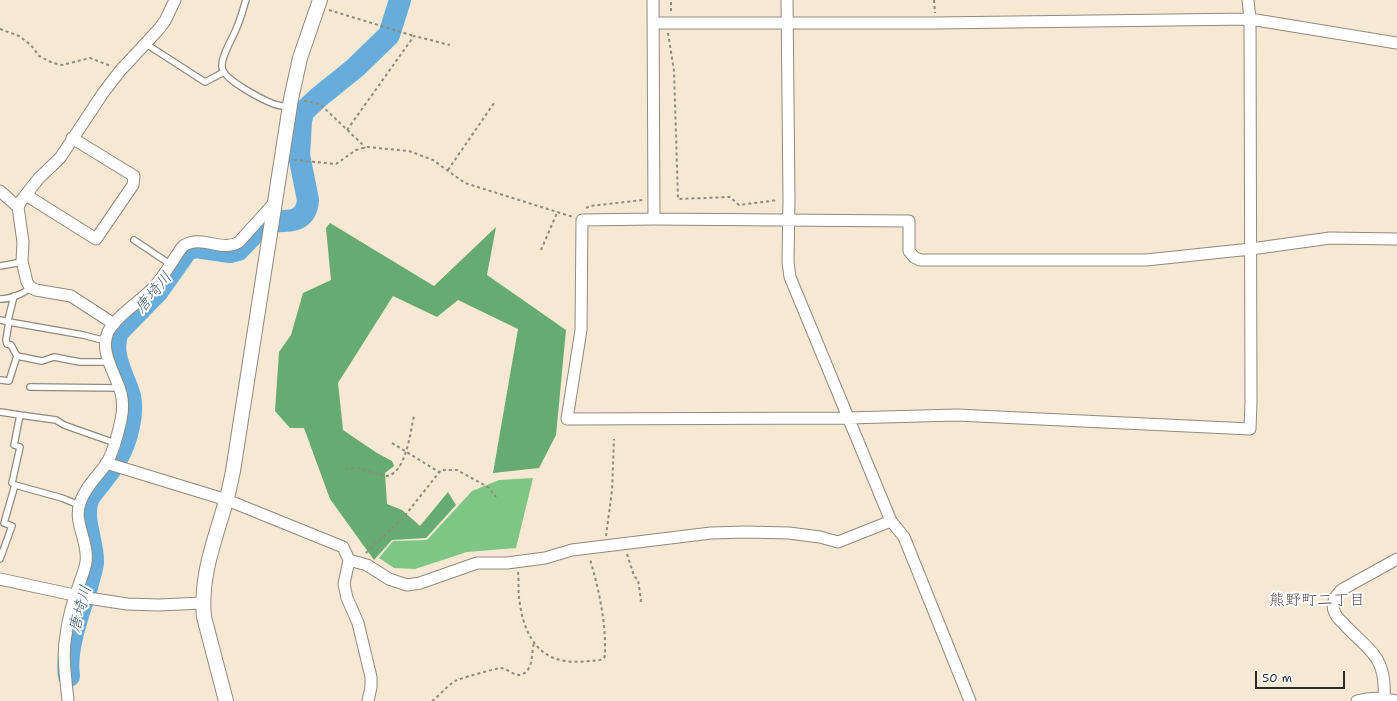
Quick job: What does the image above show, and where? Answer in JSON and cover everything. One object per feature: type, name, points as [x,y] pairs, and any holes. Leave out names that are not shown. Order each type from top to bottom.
[{"type":"street","points":[[114,324],[71,296],[36,290],[30,287],[27,282],[22,262],[23,242],[18,207],[39,178],[60,158],[103,93],[121,70],[146,44],[165,21],[175,0]]},
{"type":"street","points":[[654,0],[654,219]]},
{"type":"street","points":[[787,0],[789,199],[788,262],[790,277],[891,521],[904,537],[970,701]]},
{"type":"street","points":[[1248,0],[1250,19],[1251,249],[1250,429],[1074,422],[957,415],[848,418],[566,419],[581,330],[582,220],[654,219],[909,221],[909,251],[914,257],[920,260],[1146,260],[1251,249],[1330,238],[1397,239]]},
{"type":"street","points":[[226,701],[204,617],[203,603],[208,561],[227,500],[233,471],[290,103],[300,58],[319,4]]},
{"type":"street","points":[[653,23],[1250,19],[1397,43]]},
{"type":"street","points":[[26,194],[96,239],[133,185],[134,176],[72,138]]},
{"type":"street","points":[[0,191],[18,207]]},
{"type":"street","points":[[68,701],[64,666],[65,635],[81,596],[86,562],[85,548],[78,512],[79,505],[86,490],[107,463],[122,419],[122,406],[119,388],[106,353],[108,333],[114,324],[154,287],[183,246],[189,242],[196,241],[226,246],[234,245],[239,242],[275,203]]},
{"type":"street","points":[[107,463],[227,500],[343,548],[349,560],[344,584],[347,598],[358,623],[371,677],[371,687],[368,701]]},
{"type":"street","points":[[349,560],[367,565],[389,579],[407,585],[420,583],[477,563],[507,563],[545,558],[572,550],[711,533],[789,533],[820,537],[838,542],[891,521]]},
{"type":"street","points":[[1384,698],[1384,676],[1380,665],[1368,648],[1335,614],[1333,606],[1338,593],[1343,589],[1397,559]]},
{"type":"street","points":[[1,582],[127,604],[159,605],[203,603]]},
{"type":"street","points":[[1357,701],[1367,698],[1384,698],[1396,701]]},
{"type":"lane","points":[[246,0],[238,26],[223,58],[221,66],[222,70],[229,77],[254,95],[275,104],[290,103]]},
{"type":"lane","points":[[146,44],[205,82],[224,72]]},
{"type":"lane","points":[[134,240],[170,264]]},
{"type":"lane","points":[[0,266],[22,262]]},
{"type":"lane","points":[[0,299],[14,296],[28,290],[30,287]]},
{"type":"lane","points":[[0,380],[9,381],[17,356],[11,345],[7,344],[6,340],[8,320],[14,296]]},
{"type":"lane","points":[[0,320],[83,335],[106,341]]},
{"type":"lane","points":[[17,356],[42,361],[54,357],[80,362],[109,362]]},
{"type":"lane","points":[[30,387],[75,387],[94,389],[119,388]]},
{"type":"lane","points":[[0,412],[56,420],[64,425],[115,443]]},
{"type":"lane","points":[[20,415],[14,446],[20,447],[12,483],[62,498],[79,505]]},
{"type":"lane","points":[[0,559],[12,526],[4,523],[15,485]]},
{"type":"path","points":[[319,4],[414,36],[450,45]]},
{"type":"path","points":[[667,22],[674,71],[678,199],[730,197],[739,205],[789,199]]},
{"type":"path","points":[[0,29],[19,36],[31,45],[39,56],[53,63],[62,65],[90,58],[121,70]]},
{"type":"path","points":[[348,130],[414,36]]},
{"type":"path","points":[[290,103],[320,104],[365,148]]},
{"type":"path","points":[[448,170],[494,103]]},
{"type":"path","points":[[282,159],[336,164],[356,150],[365,148],[409,151],[433,160],[466,183],[582,220],[586,209],[590,206],[624,203],[654,198]]},
{"type":"path","points":[[541,250],[557,212]]},
{"type":"path","points":[[345,469],[357,468],[390,476],[398,469],[406,451],[414,416]]},
{"type":"path","points":[[606,546],[605,542],[612,491],[614,439]]},
{"type":"path","points":[[392,443],[439,472]]},
{"type":"path","points":[[375,544],[403,518],[441,470],[457,470],[488,488],[496,497]]},
{"type":"path","points":[[625,543],[634,576],[638,580],[641,600],[640,604]]},
{"type":"path","points":[[507,563],[514,566],[517,570],[518,597],[521,611],[525,625],[538,648],[565,661],[600,660],[604,658],[605,648],[604,616],[598,586],[587,548]]},
{"type":"path","points":[[432,701],[456,681],[469,676],[502,668],[511,673],[520,675],[523,674],[528,669],[531,662],[534,643]]},
{"type":"green space","points":[[330,223],[434,286],[496,227],[487,275],[566,330],[556,435],[539,468],[493,473],[518,329],[458,300],[437,317],[393,296],[338,383],[343,430],[377,453],[392,461],[394,466],[385,473],[387,504],[402,510],[420,526],[448,492],[456,505],[426,538],[392,540],[374,560],[330,499],[304,428],[290,428],[275,411],[279,352],[291,335],[303,293],[331,280],[326,228]]},
{"type":"green space","points":[[533,478],[516,548],[467,552],[415,569],[394,568],[379,558],[393,541],[427,540],[472,491],[499,480]]},
{"type":"waterway","name":"唐埼川","points":[[69,676],[68,665],[71,643],[93,563],[86,507],[89,497],[120,454],[130,419],[130,396],[116,357],[115,349],[118,332],[158,291],[187,250],[195,247],[230,252],[238,250],[266,221],[293,220],[299,218],[303,214],[308,200],[299,155],[303,112],[355,68],[389,35],[400,0]]},
{"type":"district","name":"熊野町二丁目","points":[[1317,601]]}]
